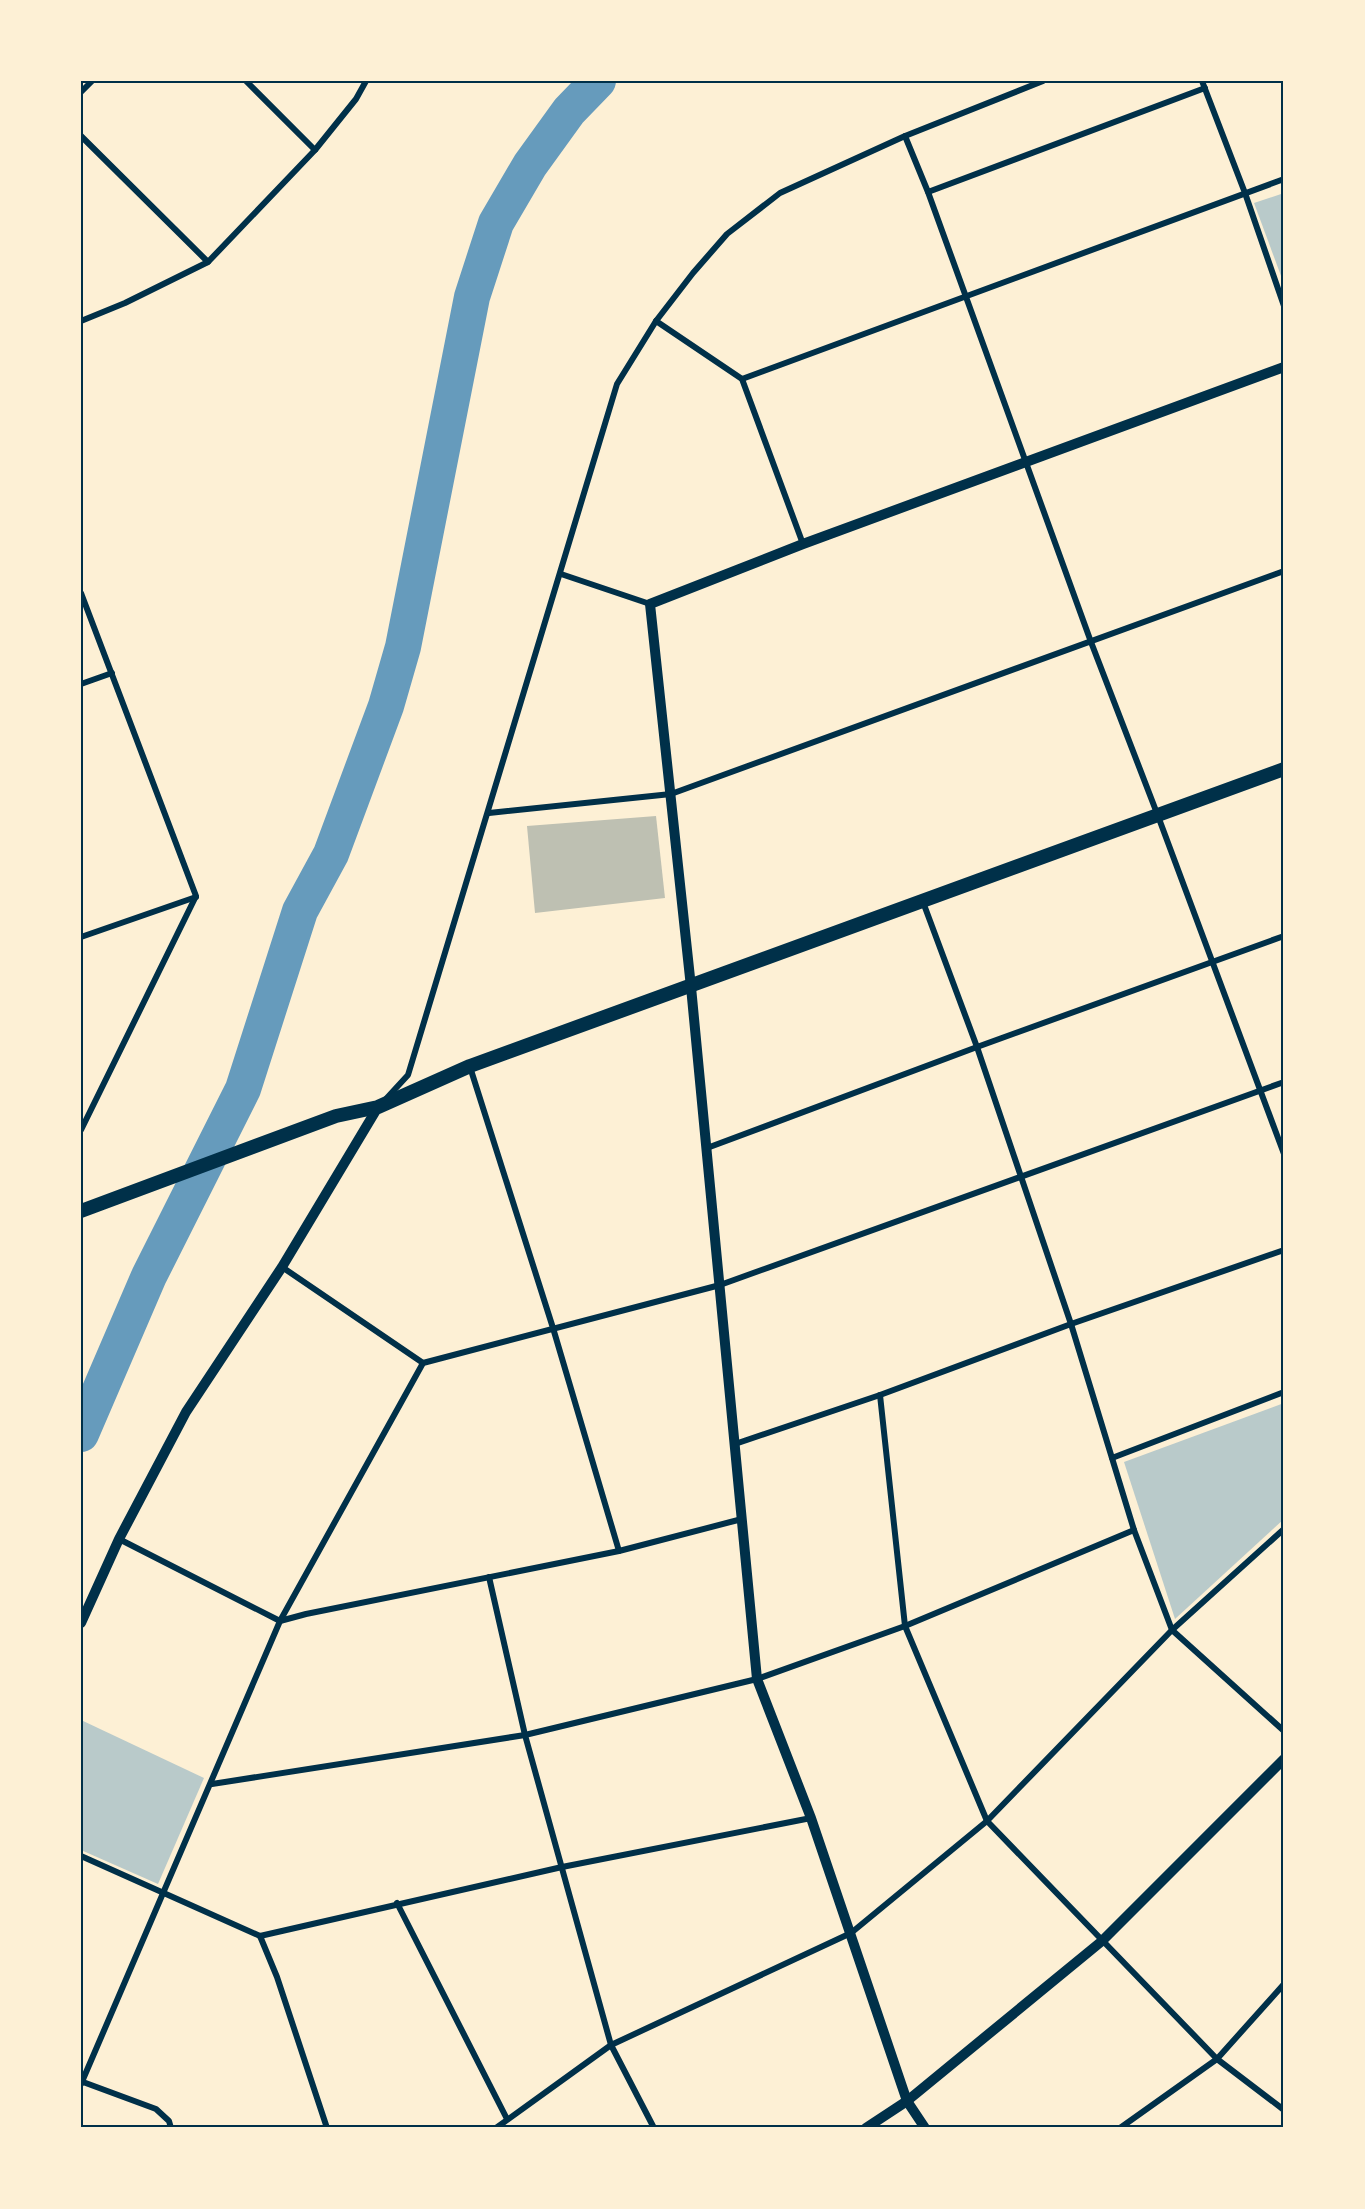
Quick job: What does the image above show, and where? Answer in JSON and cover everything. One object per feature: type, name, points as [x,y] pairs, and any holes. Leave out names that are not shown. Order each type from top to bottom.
[{"type":"main road","points":[[81,1211],[336,1116],[378,1107],[470,1066],[1284,769]]},
{"type":"street","points":[[81,92],[92,81]]},
{"type":"street","points":[[246,81],[315,150]]},
{"type":"street","points":[[81,321],[125,303],[208,262],[315,150],[356,99],[366,81]]},
{"type":"street","points":[[81,1623],[119,1539],[186,1412],[282,1267],[378,1107],[408,1075],[561,574],[599,438],[617,384],[656,321],[727,234],[780,193],[905,136],[1043,81]]},
{"type":"street","points":[[928,192],[1204,85],[1284,306]]},
{"type":"street","points":[[81,136],[208,262]]},
{"type":"street","points":[[905,136],[928,192],[1091,642],[1284,1154]]},
{"type":"street","points":[[742,379],[1284,179]]},
{"type":"street","points":[[656,321],[742,379],[803,544]]},
{"type":"street","points":[[561,574],[650,604],[803,544],[1284,367]]},
{"type":"street","points":[[489,813],[671,794],[1284,571]]},
{"type":"street","points":[[81,593],[196,896],[81,1130]]},
{"type":"street","points":[[650,604],[691,987],[757,1679],[811,1818],[907,2101],[925,2128]]},
{"type":"street","points":[[81,684],[112,674]]},
{"type":"street","points":[[81,937],[196,896]]},
{"type":"street","points":[[923,901],[977,1047],[1071,1324],[1134,1530],[1172,1630],[1284,1731]]},
{"type":"street","points":[[707,1148],[1284,936]]},
{"type":"street","points":[[470,1066],[553,1328],[619,1551]]},
{"type":"street","points":[[171,2128],[169,2121],[156,2109],[82,2083],[162,1891],[212,1784],[280,1621],[423,1363],[720,1285],[1284,1082]]},
{"type":"street","points":[[735,1444],[880,1395],[1071,1324],[1284,1250]]},
{"type":"street","points":[[282,1267],[423,1363]]},
{"type":"street","points":[[1112,1458],[1284,1392]]},
{"type":"street","points":[[880,1395],[905,1626],[987,1821],[1217,2059],[1284,2110]]},
{"type":"street","points":[[119,1539],[280,1621],[619,1551],[742,1519]]},
{"type":"street","points":[[496,2128],[611,2045],[851,1933],[987,1821],[1172,1630],[1284,1529]]},
{"type":"street","points":[[212,1784],[525,1735],[757,1679],[905,1626],[1134,1530]]},
{"type":"street","points":[[489,1577],[525,1735],[611,2045],[654,2128]]},
{"type":"street","points":[[866,2128],[907,2101],[1102,1941],[1284,1759]]},
{"type":"street","points":[[81,1856],[260,1936],[562,1867],[811,1818]]},
{"type":"street","points":[[397,1903],[507,2120]]},
{"type":"street","points":[[260,1936],[277,1977],[327,2128]]},
{"type":"street","points":[[1120,2128],[1217,2059],[1284,1984]]},
{"type":"shaded area","points":[[1284,193],[1284,284],[1254,203]]},
{"type":"shaded area","points":[[1284,1403],[1284,1519],[1175,1619],[1124,1462]]},
{"type":"shaded area","points":[[81,1720],[204,1778],[158,1884],[81,1850]]},
{"type":"building","points":[[656,816],[665,898],[535,913],[527,826]]},
{"type":"waterway","points":[[81,1434],[149,1276],[243,1089],[300,911],[331,854],[386,706],[403,647],[472,297],[496,223],[530,165],[569,111],[598,81]]}]
